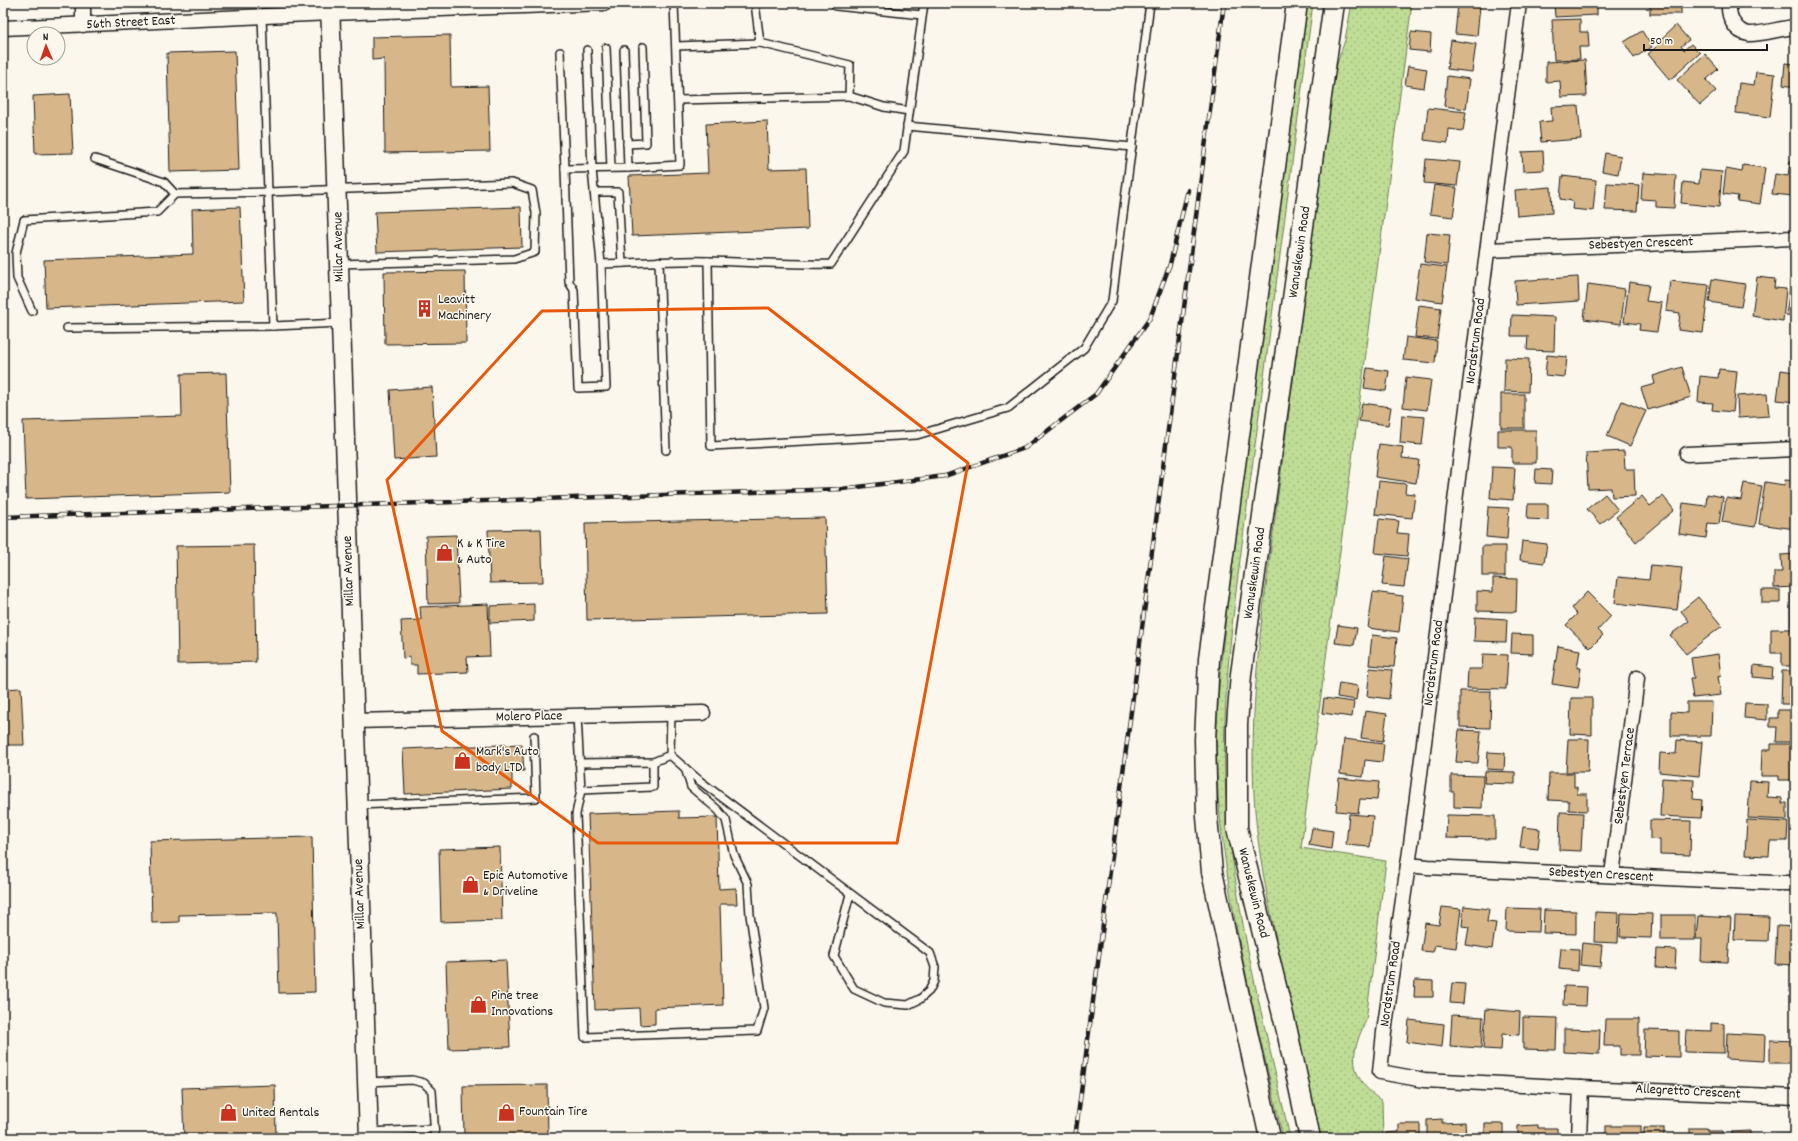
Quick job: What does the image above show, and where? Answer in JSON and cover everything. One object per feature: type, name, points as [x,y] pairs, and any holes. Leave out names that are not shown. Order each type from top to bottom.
[{"type":"main road","points":[[1270,1138],[1212,872],[1207,817],[1205,740],[1209,659],[1297,3]]},
{"type":"main road","name":"Wanuskewin Road","points":[[1310,1138],[1287,1031],[1237,828],[1237,724],[1241,674],[1334,3]]},
{"type":"street","points":[[83,3],[83,25]]},
{"type":"street","name":"56th Street East","points":[[3,28],[262,16],[330,8],[605,3]]},
{"type":"street","name":"Nordstrum Road","points":[[1519,3],[1380,1072],[1424,1080],[1581,1088]]},
{"type":"street","points":[[1729,3],[1732,21],[1741,31],[1750,34],[1795,27]]},
{"type":"street","name":"Millar Avenue","points":[[330,8],[338,191],[339,264],[369,1135]]},
{"type":"street","name":"Sebestyen Crescent","points":[[1488,250],[1795,238]]},
{"type":"street","points":[[1687,454],[1795,449]]},
{"type":"street","name":"Sebestyen Terrace","points":[[1612,875],[1637,678]]},
{"type":"street","name":"Molero Place","points":[[354,720],[703,713]]},
{"type":"street","name":"Sebestyen Crescent","points":[[1408,865],[1766,883],[1795,883]]},
{"type":"street","points":[[1578,1138],[1581,1088]]},
{"type":"street","name":"Allegretto Crescent","points":[[1581,1088],[1795,1097]]},
{"type":"lane","points":[[565,169],[680,165],[674,3]]},
{"type":"lane","points":[[754,3],[760,43]]},
{"type":"lane","points":[[601,264],[659,261],[708,261],[794,265],[831,264],[904,151],[924,3]]},
{"type":"lane","points":[[708,261],[711,446],[917,435],[1008,408],[1084,348],[1112,301],[1150,3]]},
{"type":"lane","points":[[836,6],[922,15]]},
{"type":"lane","points":[[262,16],[273,326]]},
{"type":"lane","points":[[676,46],[760,43],[850,65],[849,96]]},
{"type":"lane","points":[[627,144],[646,143],[643,47]]},
{"type":"lane","points":[[606,48],[611,168]]},
{"type":"lane","points":[[560,52],[569,282],[574,290],[578,388],[606,387],[601,264],[592,169],[587,50]]},
{"type":"lane","points":[[624,50],[628,168]]},
{"type":"lane","points":[[678,100],[849,96],[884,107],[909,111]]},
{"type":"lane","points":[[907,126],[1132,147]]},
{"type":"lane","points":[[95,159],[164,182],[175,194]]},
{"type":"lane","points":[[32,311],[17,278],[16,253],[24,220],[157,212],[175,194],[338,191],[512,183],[532,190],[536,213],[535,252],[514,259],[339,264]]},
{"type":"lane","points":[[594,192],[618,192],[622,263]]},
{"type":"lane","points":[[659,261],[666,450]]},
{"type":"lane","points":[[67,328],[273,326],[341,323]]},
{"type":"lane","points":[[670,756],[671,714]]},
{"type":"lane","points":[[577,716],[581,790],[576,814],[585,1036],[757,1031],[764,1008],[750,914],[748,884],[734,855],[726,820],[718,810],[691,787],[685,768]]},
{"type":"lane","points":[[357,805],[536,798],[534,736]]},
{"type":"lane","points":[[579,763],[653,762],[670,756]]},
{"type":"lane","points":[[670,756],[850,894],[930,953],[935,967],[934,981],[929,991],[920,999],[908,1005],[884,1003],[854,988],[834,956],[850,894]]},
{"type":"lane","points":[[581,790],[653,788],[653,762]]},
{"type":"lane","points":[[368,1082],[412,1080],[424,1083],[432,1091],[435,1138]]},
{"type":"lane","points":[[369,1135],[434,1129]]},
{"type":"highlighted area","points":[[768,308],[968,463],[897,843],[598,843],[442,731],[387,480],[542,311]]},
{"type":"green space","points":[[1307,3],[1313,3],[1238,575],[1229,658],[1224,741],[1226,796],[1236,882],[1243,925],[1261,1011],[1290,1138],[1283,1138],[1234,915],[1221,825],[1217,779],[1216,736],[1222,648],[1227,605]]},
{"type":"green space","points":[[1352,3],[1412,3],[1301,848],[1386,861],[1366,1020],[1355,1052],[1356,1069],[1359,1076],[1368,1090],[1382,1101],[1383,1138],[1319,1138],[1265,886],[1255,811],[1253,738],[1255,690],[1262,617],[1333,76],[1345,40]]},
{"type":"building","points":[[1554,3],[1597,3],[1597,15],[1555,17]]},
{"type":"building","points":[[1650,3],[1681,3],[1681,14],[1650,14]]},
{"type":"building","points":[[1458,4],[1480,6],[1477,36],[1455,34]]},
{"type":"building","points":[[1580,19],[1580,32],[1588,32],[1589,47],[1579,47],[1580,59],[1554,60],[1552,20]]},
{"type":"building","points":[[1676,25],[1689,40],[1681,46],[1684,50],[1691,44],[1700,53],[1670,80],[1648,54],[1663,41],[1661,39]]},
{"type":"building","points":[[1642,31],[1652,47],[1634,58],[1624,42]]},
{"type":"building","points":[[1411,32],[1431,34],[1430,52],[1409,50]]},
{"type":"building","points":[[450,35],[451,87],[488,86],[490,151],[385,153],[384,59],[372,60],[372,37]]},
{"type":"building","points":[[1451,40],[1476,44],[1472,72],[1447,69]]},
{"type":"building","points":[[235,51],[239,170],[170,172],[167,53]]},
{"type":"building","points":[[1705,54],[1718,69],[1706,80],[1716,91],[1700,105],[1677,80]]},
{"type":"building","points":[[1585,60],[1587,96],[1561,97],[1560,81],[1546,82],[1546,62]]},
{"type":"building","points":[[1785,63],[1795,64],[1795,87],[1783,85]]},
{"type":"building","points":[[1408,66],[1427,69],[1424,88],[1405,85]]},
{"type":"building","points":[[1756,72],[1775,74],[1770,117],[1736,113],[1739,83],[1754,85]]},
{"type":"building","points":[[1447,76],[1470,79],[1466,109],[1444,106]]},
{"type":"building","points":[[70,94],[73,153],[35,154],[33,96]]},
{"type":"building","points":[[1578,106],[1581,139],[1541,142],[1539,122],[1552,121],[1551,107]]},
{"type":"building","points":[[1428,108],[1466,112],[1463,131],[1449,129],[1448,143],[1424,140]]},
{"type":"building","points":[[767,121],[769,169],[806,168],[808,229],[632,236],[629,176],[708,173],[706,124]]},
{"type":"building","points":[[1543,151],[1544,170],[1523,171],[1522,152]]},
{"type":"building","points":[[1605,153],[1621,156],[1618,174],[1602,171]]},
{"type":"building","points":[[1426,159],[1460,162],[1457,186],[1424,183]]},
{"type":"building","points":[[1790,161],[1795,161],[1794,196],[1772,194],[1775,174],[1788,176]]},
{"type":"building","points":[[1743,165],[1765,168],[1760,204],[1737,201],[1738,196],[1723,194],[1726,169],[1742,172]]},
{"type":"building","points":[[1700,170],[1722,172],[1719,207],[1681,203],[1683,182],[1699,184]]},
{"type":"building","points":[[1643,173],[1676,175],[1674,208],[1656,207],[1656,200],[1641,199]]},
{"type":"building","points":[[1562,176],[1596,180],[1593,211],[1572,209],[1573,201],[1560,199]]},
{"type":"building","points":[[1607,183],[1639,185],[1637,211],[1605,210]]},
{"type":"building","points":[[1434,185],[1457,188],[1453,217],[1430,214]]},
{"type":"building","points":[[1551,187],[1552,213],[1517,216],[1515,190]]},
{"type":"building","points":[[240,207],[244,301],[46,308],[44,260],[193,254],[192,209]]},
{"type":"building","points":[[521,207],[522,247],[377,252],[375,212]]},
{"type":"building","points":[[1427,233],[1450,235],[1447,265],[1424,262]]},
{"type":"building","points":[[1420,264],[1447,267],[1442,302],[1415,298]]},
{"type":"building","name":"Leavitt Machinery","points":[[465,271],[466,343],[385,344],[384,272]]},
{"type":"building","points":[[1792,274],[1795,275],[1795,316],[1786,315]]},
{"type":"building","points":[[1578,277],[1579,301],[1516,305],[1515,281]]},
{"type":"building","points":[[1757,277],[1775,279],[1774,288],[1786,289],[1783,321],[1752,316]]},
{"type":"building","points":[[1712,279],[1745,284],[1741,307],[1709,302]]},
{"type":"building","points":[[1670,281],[1709,285],[1703,333],[1678,330],[1680,313],[1666,311]]},
{"type":"building","points":[[1629,282],[1649,285],[1646,301],[1662,303],[1657,332],[1639,330],[1640,324],[1624,322]]},
{"type":"building","points":[[1588,284],[1625,289],[1621,324],[1584,319]]},
{"type":"building","points":[[1419,305],[1441,308],[1437,339],[1415,337]]},
{"type":"building","points":[[1512,315],[1555,317],[1554,351],[1527,350],[1528,336],[1511,336]]},
{"type":"building","points":[[1406,337],[1437,341],[1435,363],[1403,360]]},
{"type":"building","points":[[1547,355],[1567,357],[1565,377],[1545,375]]},
{"type":"building","points":[[1505,358],[1529,359],[1528,392],[1504,391]]},
{"type":"building","points":[[1682,367],[1691,397],[1648,410],[1641,388],[1655,384],[1653,376]]},
{"type":"building","points":[[1367,368],[1389,371],[1386,391],[1364,388]]},
{"type":"building","points":[[1719,369],[1737,371],[1733,412],[1712,410],[1713,403],[1698,402],[1700,376],[1718,378]]},
{"type":"building","points":[[1781,370],[1794,372],[1795,402],[1777,400]]},
{"type":"building","points":[[226,373],[230,492],[26,499],[23,421],[182,416],[181,374]]},
{"type":"building","points":[[1406,377],[1431,380],[1427,410],[1403,407]]},
{"type":"building","points":[[432,387],[436,457],[394,460],[390,390]]},
{"type":"building","points":[[1501,394],[1524,394],[1524,428],[1501,428]]},
{"type":"building","points":[[1767,394],[1769,416],[1738,418],[1737,396]]},
{"type":"building","points":[[1622,401],[1646,411],[1630,446],[1607,436]]},
{"type":"building","points":[[1362,403],[1391,407],[1388,425],[1359,421]]},
{"type":"building","points":[[1402,415],[1425,417],[1422,445],[1400,443]]},
{"type":"building","points":[[1498,430],[1536,430],[1536,463],[1512,463],[1512,447],[1498,447]]},
{"type":"building","points":[[1379,444],[1403,447],[1402,458],[1419,460],[1416,483],[1375,477]]},
{"type":"building","points":[[1624,451],[1625,469],[1634,469],[1635,496],[1612,497],[1611,488],[1588,489],[1586,453]]},
{"type":"building","points":[[1492,467],[1515,468],[1513,500],[1490,498]]},
{"type":"building","points":[[1536,469],[1552,470],[1551,484],[1535,483]]},
{"type":"building","points":[[1785,480],[1795,481],[1795,529],[1759,524],[1765,482],[1784,485]]},
{"type":"building","points":[[1379,481],[1406,484],[1405,493],[1415,494],[1412,518],[1375,514]]},
{"type":"building","points":[[1744,483],[1762,486],[1755,527],[1722,522],[1726,498],[1741,500]]},
{"type":"building","points":[[1605,494],[1618,510],[1600,524],[1587,509]]},
{"type":"building","points":[[1707,494],[1723,497],[1719,524],[1708,523],[1706,538],[1679,534],[1683,503],[1706,506]]},
{"type":"building","points":[[1642,496],[1650,506],[1663,496],[1674,510],[1636,542],[1616,517]]},
{"type":"building","points":[[1528,504],[1548,504],[1548,520],[1527,519]]},
{"type":"building","points":[[1488,507],[1509,508],[1507,539],[1486,537]]},
{"type":"building","points":[[825,518],[828,614],[587,620],[585,523]]},
{"type":"building","points":[[1379,519],[1399,521],[1397,533],[1409,534],[1407,556],[1375,553]]},
{"type":"building","points":[[541,529],[543,582],[490,583],[488,530]]},
{"type":"building","points":[[456,535],[459,603],[428,604],[426,536]]},
{"type":"building","points":[[1522,541],[1547,544],[1544,563],[1520,560]]},
{"type":"building","points":[[254,545],[256,662],[178,664],[176,546]]},
{"type":"building","points":[[1482,546],[1505,546],[1505,576],[1482,576]]},
{"type":"building","points":[[1795,554],[1795,587],[1774,588],[1774,572],[1782,572],[1781,555]]},
{"type":"building","points":[[1386,556],[1408,559],[1404,587],[1382,585]]},
{"type":"building","points":[[1651,565],[1682,568],[1677,610],[1615,603],[1618,577],[1649,580]]},
{"type":"building","points":[[1493,578],[1517,579],[1516,612],[1477,611],[1477,591],[1493,592]]},
{"type":"building","points":[[1762,590],[1780,590],[1780,603],[1762,603]]},
{"type":"building","points":[[1373,592],[1403,596],[1399,632],[1368,628]]},
{"type":"building","points":[[1587,592],[1611,616],[1598,630],[1603,635],[1590,648],[1566,625],[1577,614],[1572,608]]},
{"type":"building","points":[[1791,595],[1795,595],[1795,626],[1791,626]]},
{"type":"building","points":[[1698,597],[1722,626],[1686,654],[1670,635],[1689,621],[1681,611]]},
{"type":"building","points":[[488,604],[490,656],[467,657],[468,672],[417,674],[417,665],[410,665],[410,657],[403,658],[401,621],[421,620],[420,607]]},
{"type":"building","points":[[534,604],[534,621],[490,623],[490,606]]},
{"type":"building","points":[[1475,617],[1507,619],[1506,642],[1474,641]]},
{"type":"building","points":[[1338,625],[1357,628],[1354,645],[1335,643]]},
{"type":"building","points":[[1771,629],[1795,629],[1795,666],[1782,666],[1782,653],[1771,653]]},
{"type":"building","points":[[1512,634],[1533,635],[1533,654],[1511,653]]},
{"type":"building","points":[[1372,635],[1397,638],[1394,667],[1369,665]]},
{"type":"building","points":[[1558,646],[1580,650],[1577,668],[1581,668],[1578,688],[1552,684]]},
{"type":"building","points":[[1483,654],[1508,655],[1506,689],[1467,688],[1468,669],[1482,669]]},
{"type":"building","points":[[1718,654],[1721,675],[1718,676],[1721,695],[1693,698],[1690,678],[1694,678],[1691,658]]},
{"type":"building","points":[[1754,665],[1773,667],[1772,679],[1753,677]]},
{"type":"building","points":[[1370,668],[1392,670],[1389,699],[1367,696]]},
{"type":"building","points":[[1782,671],[1795,671],[1795,704],[1781,704]]},
{"type":"building","points":[[1339,683],[1358,686],[1356,700],[1337,697]]},
{"type":"building","points":[[21,688],[24,745],[3,745],[3,689]]},
{"type":"building","points":[[1460,691],[1491,691],[1490,728],[1460,727]]},
{"type":"building","points":[[1324,698],[1354,702],[1352,717],[1322,713]]},
{"type":"building","points":[[1571,698],[1592,698],[1592,735],[1570,734]]},
{"type":"building","points":[[1687,702],[1712,702],[1711,736],[1671,736],[1671,712],[1687,713]]},
{"type":"building","points":[[1745,703],[1767,704],[1767,720],[1744,718]]},
{"type":"building","points":[[1778,710],[1795,710],[1795,742],[1776,742],[1777,727],[1770,727],[1770,718],[1778,718]]},
{"type":"building","points":[[1365,711],[1387,714],[1383,741],[1361,738]]},
{"type":"building","points":[[1459,730],[1481,731],[1478,763],[1456,762]]},
{"type":"building","points":[[1344,739],[1384,744],[1382,762],[1365,760],[1363,777],[1340,774]]},
{"type":"building","points":[[1568,739],[1589,739],[1588,772],[1566,772]]},
{"type":"building","points":[[1677,740],[1702,742],[1699,776],[1659,772],[1660,753],[1676,754]]},
{"type":"building","name":"Mark's Auto body LTD","points":[[522,744],[524,771],[512,771],[512,789],[405,794],[403,749]]},
{"type":"building","points":[[1771,744],[1794,744],[1795,780],[1779,780],[1779,776],[1761,776],[1762,750],[1771,750]]},
{"type":"building","points":[[1488,752],[1505,753],[1504,770],[1487,769]]},
{"type":"building","points":[[1485,771],[1515,772],[1515,784],[1484,783]]},
{"type":"building","points":[[1549,773],[1574,773],[1574,787],[1577,787],[1577,794],[1587,794],[1587,811],[1569,810],[1569,801],[1548,800]]},
{"type":"building","points":[[1451,775],[1483,776],[1482,808],[1454,807],[1454,792],[1451,792]]},
{"type":"building","points":[[1339,778],[1379,782],[1377,800],[1360,799],[1358,813],[1336,811]]},
{"type":"building","points":[[1662,778],[1694,780],[1693,799],[1702,800],[1701,818],[1660,816]]},
{"type":"building","points":[[1750,781],[1768,782],[1767,797],[1782,798],[1782,803],[1787,803],[1787,820],[1748,818]]},
{"type":"building","points":[[679,811],[679,818],[717,817],[719,889],[736,888],[737,904],[720,904],[723,1005],[655,1008],[655,1024],[640,1025],[639,1008],[595,1010],[588,814]]},
{"type":"building","points":[[1560,812],[1583,813],[1581,851],[1559,850]]},
{"type":"building","points":[[1349,814],[1373,816],[1370,847],[1346,845]]},
{"type":"building","points":[[1447,815],[1495,816],[1495,839],[1446,838]]},
{"type":"building","points":[[1650,820],[1691,821],[1690,855],[1660,854],[1660,840],[1650,839]]},
{"type":"building","points":[[1747,820],[1788,822],[1787,841],[1770,841],[1769,856],[1745,855]]},
{"type":"building","points":[[1523,827],[1540,829],[1538,849],[1520,847]]},
{"type":"building","points":[[1312,828],[1333,831],[1331,849],[1309,845]]},
{"type":"building","points":[[312,837],[315,992],[279,993],[277,913],[179,915],[179,922],[152,923],[150,841]]},
{"type":"building","name":"Epic Automotive & Driveline","points":[[500,847],[502,920],[441,922],[439,849]]},
{"type":"building","points":[[1464,906],[1489,909],[1487,922],[1496,923],[1492,949],[1466,945],[1469,927],[1462,926]]},
{"type":"building","points":[[1442,907],[1461,909],[1456,948],[1435,945],[1433,952],[1421,951],[1425,923],[1439,925]]},
{"type":"building","points":[[1507,908],[1540,909],[1539,932],[1506,931]]},
{"type":"building","points":[[1544,910],[1576,911],[1576,934],[1543,933]]},
{"type":"building","points":[[1595,912],[1619,913],[1618,943],[1594,942]]},
{"type":"building","points":[[1621,913],[1652,914],[1651,938],[1620,937]]},
{"type":"building","points":[[1661,915],[1695,915],[1695,940],[1661,940]]},
{"type":"building","points":[[1698,916],[1731,918],[1728,962],[1701,961],[1702,939],[1696,939]]},
{"type":"building","points":[[1735,916],[1769,917],[1768,941],[1734,940]]},
{"type":"building","points":[[1777,926],[1795,927],[1795,965],[1775,964]]},
{"type":"building","points":[[1582,943],[1602,945],[1600,967],[1580,965]]},
{"type":"building","points":[[1561,948],[1579,949],[1578,971],[1559,969]]},
{"type":"building","points":[[1657,949],[1676,950],[1675,969],[1656,968]]},
{"type":"building","name":"Pine tree Innovations","points":[[506,960],[510,1047],[449,1049],[446,962]]},
{"type":"building","points":[[1415,980],[1433,981],[1433,997],[1414,997]]},
{"type":"building","points":[[1452,983],[1465,984],[1463,1004],[1450,1003]]},
{"type":"building","points":[[1564,986],[1587,987],[1586,1006],[1563,1005]]},
{"type":"building","points":[[1486,1009],[1520,1012],[1519,1035],[1502,1034],[1501,1050],[1483,1049]]},
{"type":"building","points":[[1452,1015],[1483,1017],[1481,1048],[1450,1046]]},
{"type":"building","points":[[1523,1017],[1557,1018],[1556,1050],[1523,1049]]},
{"type":"building","points":[[1605,1019],[1639,1019],[1639,1055],[1620,1055],[1620,1046],[1604,1046]]},
{"type":"building","points":[[1409,1020],[1444,1024],[1442,1047],[1407,1042]]},
{"type":"building","points":[[1711,1023],[1724,1024],[1724,1053],[1685,1052],[1686,1030],[1711,1031]]},
{"type":"building","points":[[1564,1029],[1600,1030],[1599,1054],[1564,1052]]},
{"type":"building","points":[[1645,1030],[1679,1031],[1679,1057],[1644,1056]]},
{"type":"building","points":[[1727,1033],[1765,1035],[1764,1061],[1726,1059]]},
{"type":"building","points":[[1770,1040],[1795,1041],[1795,1063],[1770,1063]]},
{"type":"building","name":"United Rentals","points":[[275,1085],[276,1138],[184,1138],[182,1088]]},
{"type":"building","name":"Fountain Tire","points":[[547,1085],[548,1138],[464,1138],[463,1086]]},
{"type":"building","points":[[1442,1119],[1442,1123],[1465,1122],[1466,1138],[1427,1138],[1427,1120]]},
{"type":"building","points":[[1399,1124],[1420,1124],[1420,1138],[1386,1138],[1386,1133],[1399,1132]]},
{"type":"building","points":[[1485,1124],[1503,1124],[1503,1138],[1485,1138]]},
{"type":"building","points":[[1538,1125],[1538,1128],[1557,1128],[1557,1138],[1518,1138],[1518,1126]]},
{"type":"building","points":[[1606,1126],[1641,1126],[1641,1138],[1606,1138]]},
{"type":"building","points":[[1644,1128],[1664,1128],[1664,1138],[1644,1138]]},
{"type":"building","points":[[1690,1128],[1707,1128],[1707,1131],[1722,1131],[1722,1138],[1690,1138]]},
{"type":"building","points":[[1750,1131],[1750,1138],[1731,1138],[1731,1132]]},
{"type":"building","points":[[1791,1134],[1791,1137],[1795,1138],[1775,1138],[1775,1135]]},
{"type":"railway","points":[[1075,1138],[1224,3]]},
{"type":"railway","points":[[3,517],[842,489],[945,476],[1025,448],[1096,394],[1150,318],[1170,264],[1188,190]]},
{"type":"place","name":"Leavitt Machinery","points":[[425,308]]},
{"type":"place","name":"K & K Tire & Auto","points":[[444,552]]},
{"type":"place","name":"Mark's Auto body LTD","points":[[463,760]]},
{"type":"place","name":"Epic Automotive & Driveline","points":[[470,884]]},
{"type":"place","name":"Pine tree Innovations","points":[[478,1004]]},
{"type":"place","name":"Fountain Tire","points":[[506,1112]]},
{"type":"place","name":"United Rentals","points":[[229,1113]]}]
